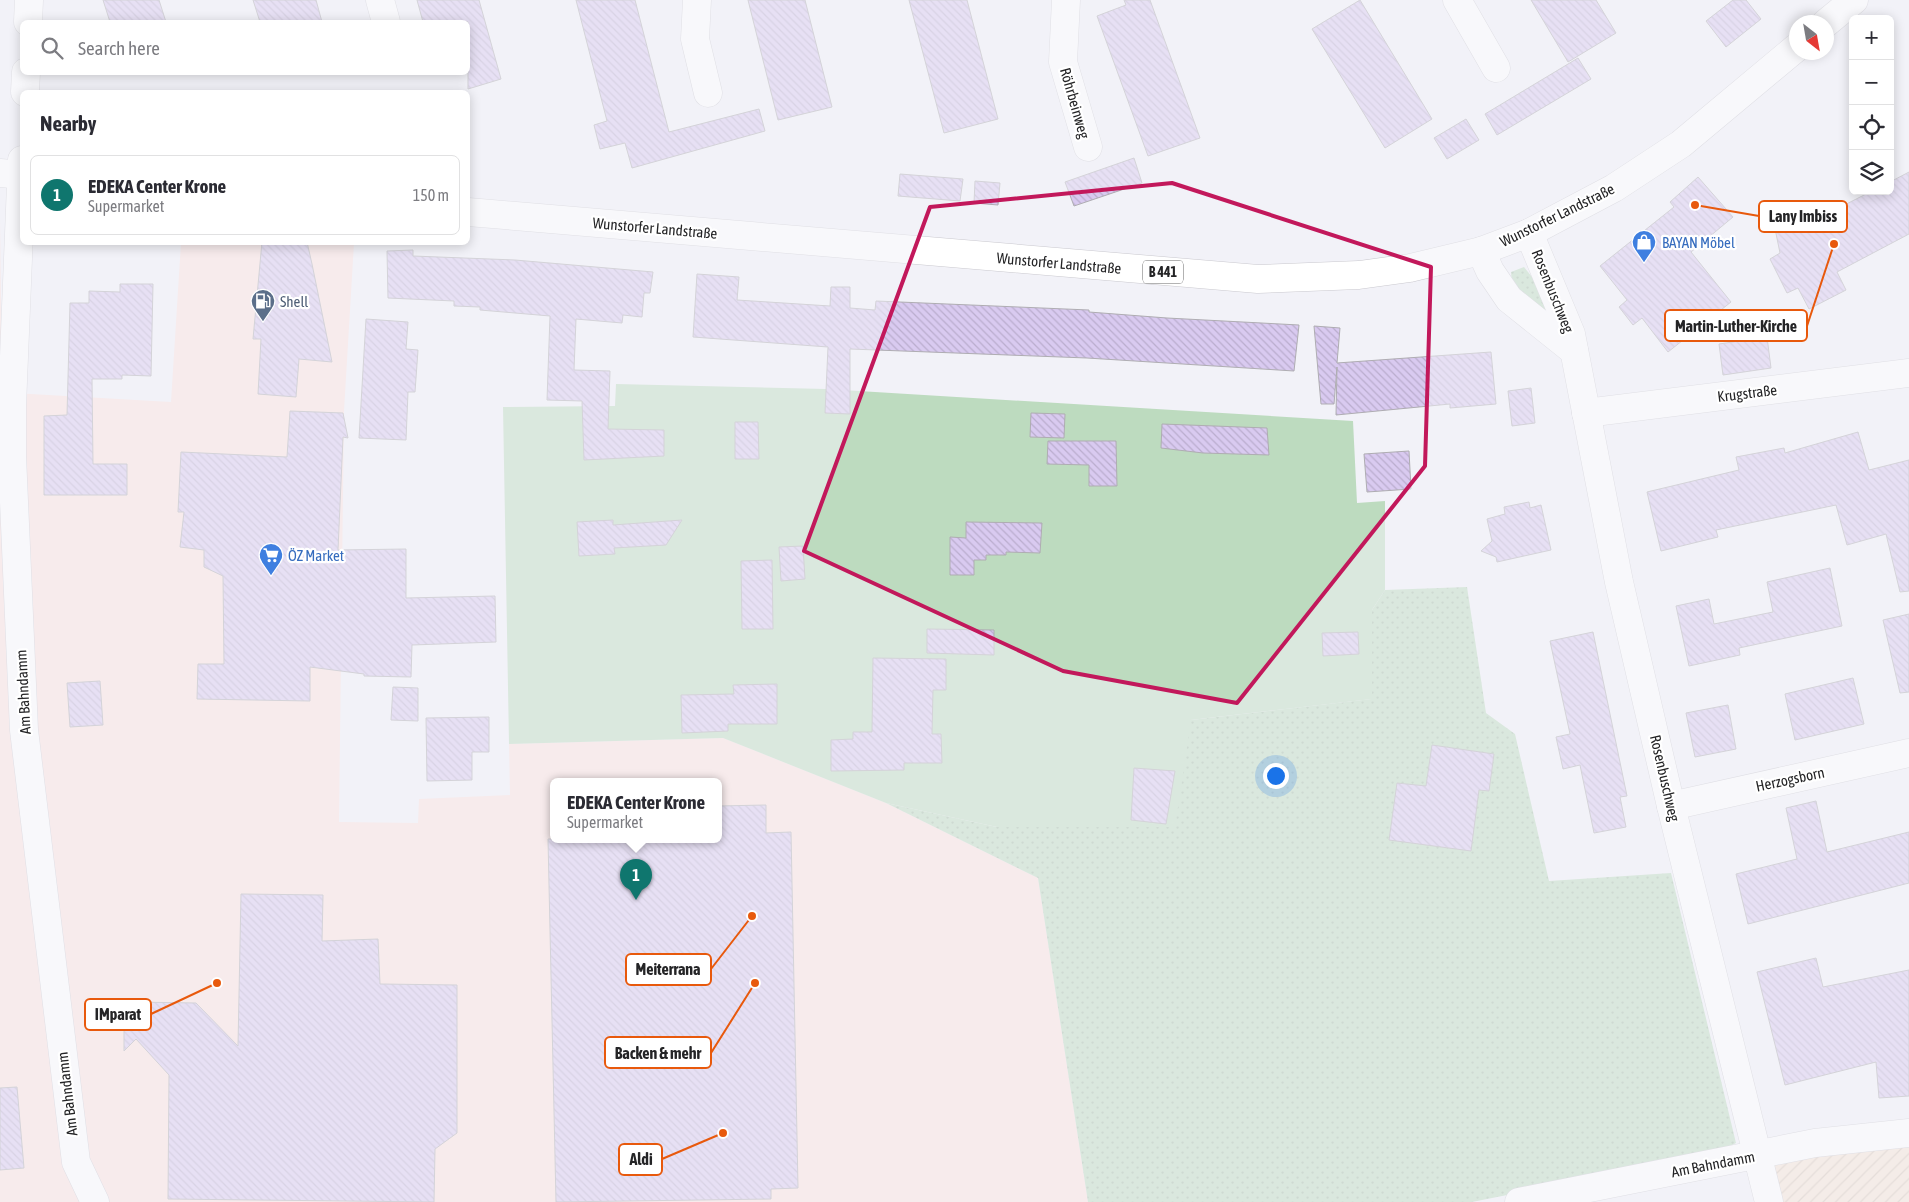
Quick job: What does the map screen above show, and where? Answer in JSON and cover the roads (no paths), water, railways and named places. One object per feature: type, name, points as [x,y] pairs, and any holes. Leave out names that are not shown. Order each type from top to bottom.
[{"type":"street","points":[[28,20],[29,0]]},
{"type":"street","points":[[380,0],[385,20]]},
{"type":"street","points":[[697,0],[695,39],[708,93]]},
{"type":"street","name":"Röhrbeinweg","points":[[1066,0],[1063,62],[1088,147]]},
{"type":"street","points":[[1457,0],[1496,68]]},
{"type":"street","points":[[1834,16],[1854,0]]},
{"type":"street","name":"Wunstorfer Landstraße","points":[[470,212],[1258,279],[1359,275],[1410,268],[1481,252],[1529,233],[1614,188],[1681,144],[1789,54]]},
{"type":"street","points":[[25,90],[26,75]]},
{"type":"street","points":[[0,174],[20,175]]},
{"type":"street","name":"Am Bahndamm","points":[[20,228],[12,439],[13,506],[24,730],[74,1152],[83,1180],[96,1202]]},
{"type":"street","name":"Rosenbuschweg","points":[[1529,233],[1571,334],[1619,582],[1769,1202]]},
{"type":"street","name":"Rosenbuschweg","points":[[1481,252],[1490,271],[1509,299],[1574,351]]},
{"type":"street","name":"Krugstraße","points":[[1586,413],[1909,374]]},
{"type":"street","name":"Herzogsborn","points":[[1672,806],[1909,753]]},
{"type":"street","name":"Am Bahndamm","points":[[1519,1202],[1815,1143],[1909,1133]]},
{"type":"place","name":"Lany Imbiss","points":[[1695,205]]},
{"type":"place","name":"Martin-Luther-Kirche","points":[[1834,244]]},
{"type":"place","name":"BAYAN Möbel","points":[[1644,263]]},
{"type":"place","name":"Shell","points":[[263,322]]},
{"type":"place","name":"ÖZ Market","points":[[271,576]]},
{"type":"place","name":"EDEKA Center Krone","points":[[636,900]]},
{"type":"place","name":"Meiterrana","points":[[752,916]]},
{"type":"place","name":"IMparat","points":[[217,983]]},
{"type":"place","name":"Backen & mehr","points":[[755,983]]},
{"type":"place","name":"Aldi","points":[[723,1133]]}]
